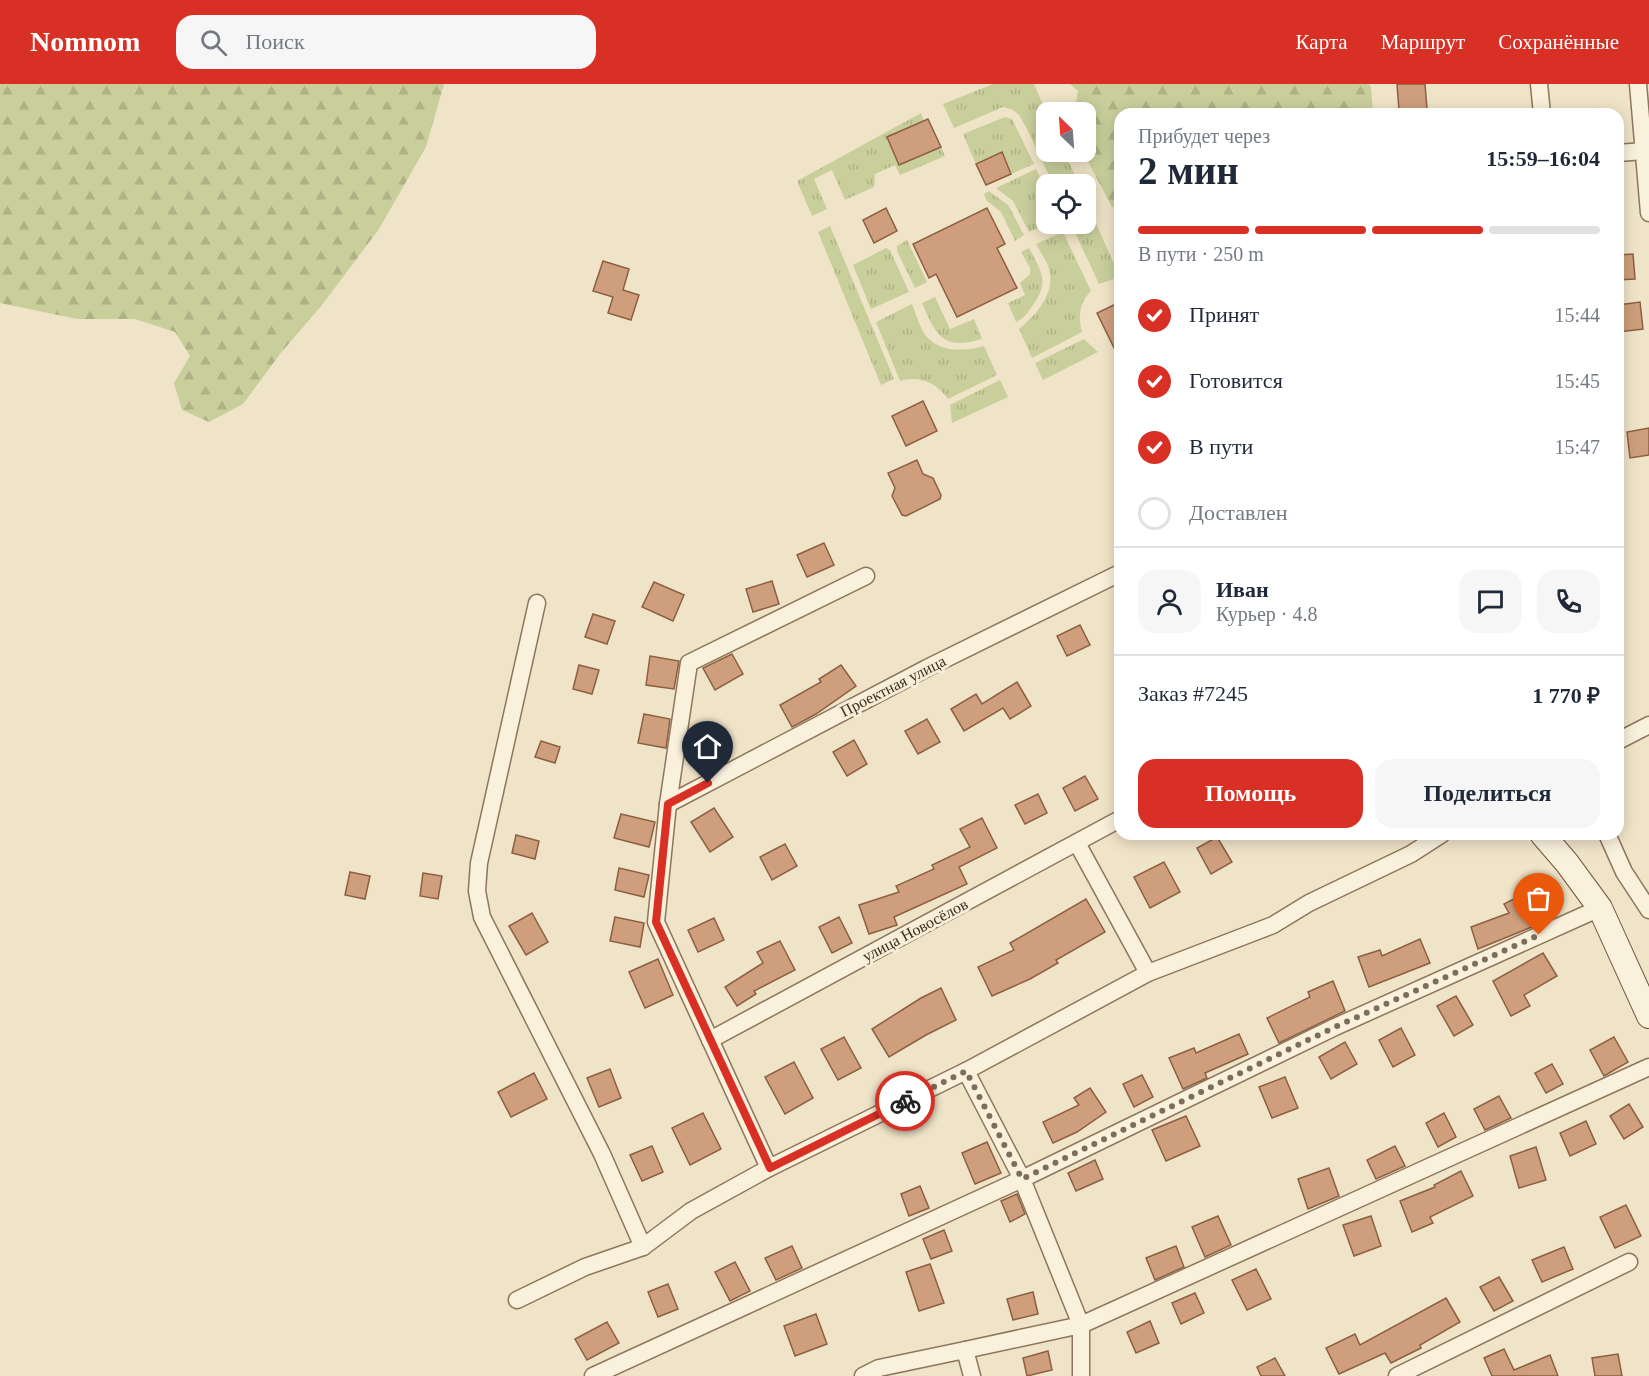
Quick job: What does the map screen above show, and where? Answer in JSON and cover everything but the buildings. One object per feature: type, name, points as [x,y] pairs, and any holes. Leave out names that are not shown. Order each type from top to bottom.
[{"type":"street","points":[[1539,84],[1541,108]]},
{"type":"street","points":[[1638,84],[1649,213]]},
{"type":"street","points":[[1624,153],[1644,151]]},
{"type":"street","points":[[770,1168],[656,922],[668,804],[689,663],[866,576]]},
{"type":"street","name":"Проектная улица","points":[[668,804],[927,668],[1114,576]]},
{"type":"street","points":[[537,603],[479,863],[477,891],[482,916],[602,1154],[643,1247]]},
{"type":"street","points":[[1624,738],[1649,725]]},
{"type":"street","name":"улица Новосёлов","points":[[710,1040],[1114,822]]},
{"type":"street","points":[[517,1300],[585,1267],[643,1247],[691,1211],[770,1168],[966,1071],[1148,973],[1273,925],[1309,903],[1411,854],[1433,840]]},
{"type":"street","points":[[1547,840],[1600,908],[1649,1016]]},
{"type":"street","points":[[1610,840],[1624,873],[1649,910]]},
{"type":"street","points":[[1077,843],[1148,973]]},
{"type":"street","points":[[593,1376],[1022,1179],[1335,1027],[1600,908]]},
{"type":"street","points":[[863,1376],[879,1368],[1081,1325],[1649,1067]]},
{"type":"street","points":[[966,1071],[1022,1179],[1081,1325],[1081,1376]]},
{"type":"street","points":[[1397,1376],[1629,1262]]},
{"type":"street","points":[[965,1350],[972,1376]]},
{"type":"green space","points":[[0,84],[444,84],[426,147],[379,229],[243,404],[209,422],[182,410],[174,383],[190,356],[175,332],[135,319],[77,319],[0,303]]},
{"type":"green space","points":[[993,84],[1034,84],[1042,102],[1036,102],[1036,148],[1019,115],[1013,110],[1003,107],[954,128],[943,104]]},
{"type":"green space","points":[[1070,84],[1369,84],[1373,108],[1114,108],[1114,208],[1088,162],[1096,162],[1096,102],[1076,102],[1078,91]]},
{"type":"green space","points":[[921,113],[924,121],[887,137],[899,165],[941,147],[945,156],[900,175],[895,165],[875,174],[874,187],[845,200],[832,170],[814,179],[827,209],[812,216],[797,181]]},
{"type":"green space","points":[[1005,117],[1012,119],[1034,164],[1011,174],[1001,152],[976,164],[963,134]]},
{"type":"green space","points":[[1043,162],[1069,162],[1074,174],[1048,174]]},
{"type":"green space","points":[[1036,169],[1038,174],[1036,174],[1036,229],[1029,232],[1013,201],[996,188]]},
{"type":"green space","points":[[989,191],[1008,205],[1024,235],[1015,241],[1001,212],[987,201],[984,194]]},
{"type":"green space","points":[[1096,223],[1114,264],[1114,279],[1099,284],[1076,234],[1096,234]]},
{"type":"green space","points":[[830,226],[894,379],[881,385],[818,232]]},
{"type":"green space","points":[[1058,234],[1064,234],[1091,291],[1080,310],[1082,332],[1032,358],[1019,329],[1038,310],[1050,287],[1048,266],[1036,244]]},
{"type":"green space","points":[[907,240],[927,282],[915,288],[897,251],[897,246]]},
{"type":"green space","points":[[886,248],[890,250],[909,292],[871,309],[853,265]]},
{"type":"green space","points":[[1029,248],[1042,276],[1041,290],[1028,313],[1016,322],[1008,303],[1025,295],[1020,283],[1030,274],[1030,268],[1021,252]]},
{"type":"green space","points":[[935,297],[950,329],[974,319],[982,339],[958,343],[942,338],[922,303]]},
{"type":"green space","points":[[912,304],[921,327],[929,339],[941,347],[955,350],[984,346],[997,375],[948,399],[944,393],[927,382],[914,379],[900,381],[876,322]]},
{"type":"green space","points":[[1084,339],[1098,352],[1043,380],[1035,363]]},
{"type":"green space","points":[[1000,380],[1008,397],[952,423],[950,405]]},
{"type":"way so far","points":[[905,1101],[966,1071],[1022,1179],[1335,1027],[1539,935]]},
{"type":"route","points":[[708,783],[668,804],[656,922],[770,1168],[905,1101]]}]
